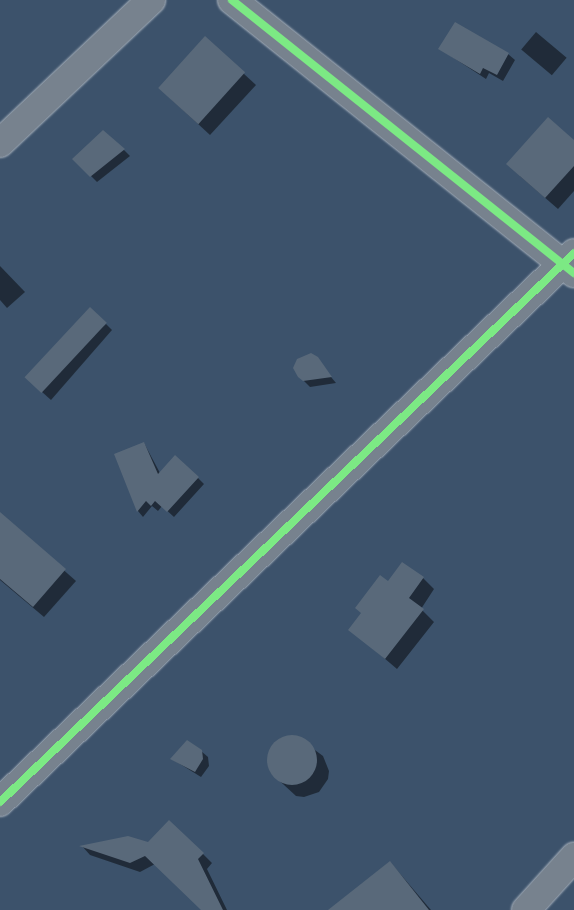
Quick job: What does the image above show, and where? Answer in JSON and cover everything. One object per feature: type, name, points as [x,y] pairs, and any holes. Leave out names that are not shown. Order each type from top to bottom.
[{"type":"street","points":[[0,143],[151,0]]},
{"type":"street","points":[[0,802],[570,263],[232,0]]},
{"type":"street","points":[[526,910],[574,857]]},
{"type":"building","points":[[455,22],[509,53],[497,75],[483,68],[480,74],[438,49]]},
{"type":"building","points":[[205,36],[245,72],[198,124],[158,88]]},
{"type":"building","points":[[548,117],[574,140],[574,166],[545,198],[506,164]]},
{"type":"building","points":[[103,130],[125,149],[90,177],[72,159]]},
{"type":"building","points":[[90,307],[107,323],[41,393],[25,377]]},
{"type":"building","points":[[311,353],[318,357],[332,377],[303,381],[298,377],[293,368],[297,359]]},
{"type":"building","points":[[144,442],[158,474],[175,455],[199,477],[167,512],[155,501],[151,506],[146,501],[137,512],[114,454]]},
{"type":"building","points":[[0,512],[66,569],[33,607],[0,579]]},
{"type":"building","points":[[402,562],[424,577],[409,598],[424,609],[385,659],[348,630],[361,613],[355,608],[380,575],[388,581]]},
{"type":"building","points":[[287,735],[297,735],[310,742],[317,755],[317,765],[310,778],[297,785],[287,785],[278,781],[271,774],[267,765],[267,755],[271,746],[278,739]]},
{"type":"building","points":[[187,740],[202,750],[203,759],[195,772],[170,759]]},
{"type":"building","points":[[169,820],[204,853],[198,859],[223,910],[201,910],[145,856],[130,863],[79,846],[128,836],[148,842]]},
{"type":"building","points":[[390,861],[429,910],[328,910]]},
{"type":"cycle path","points":[[232,0],[574,273]]},
{"type":"cycle path","points":[[0,802],[574,253]]}]
